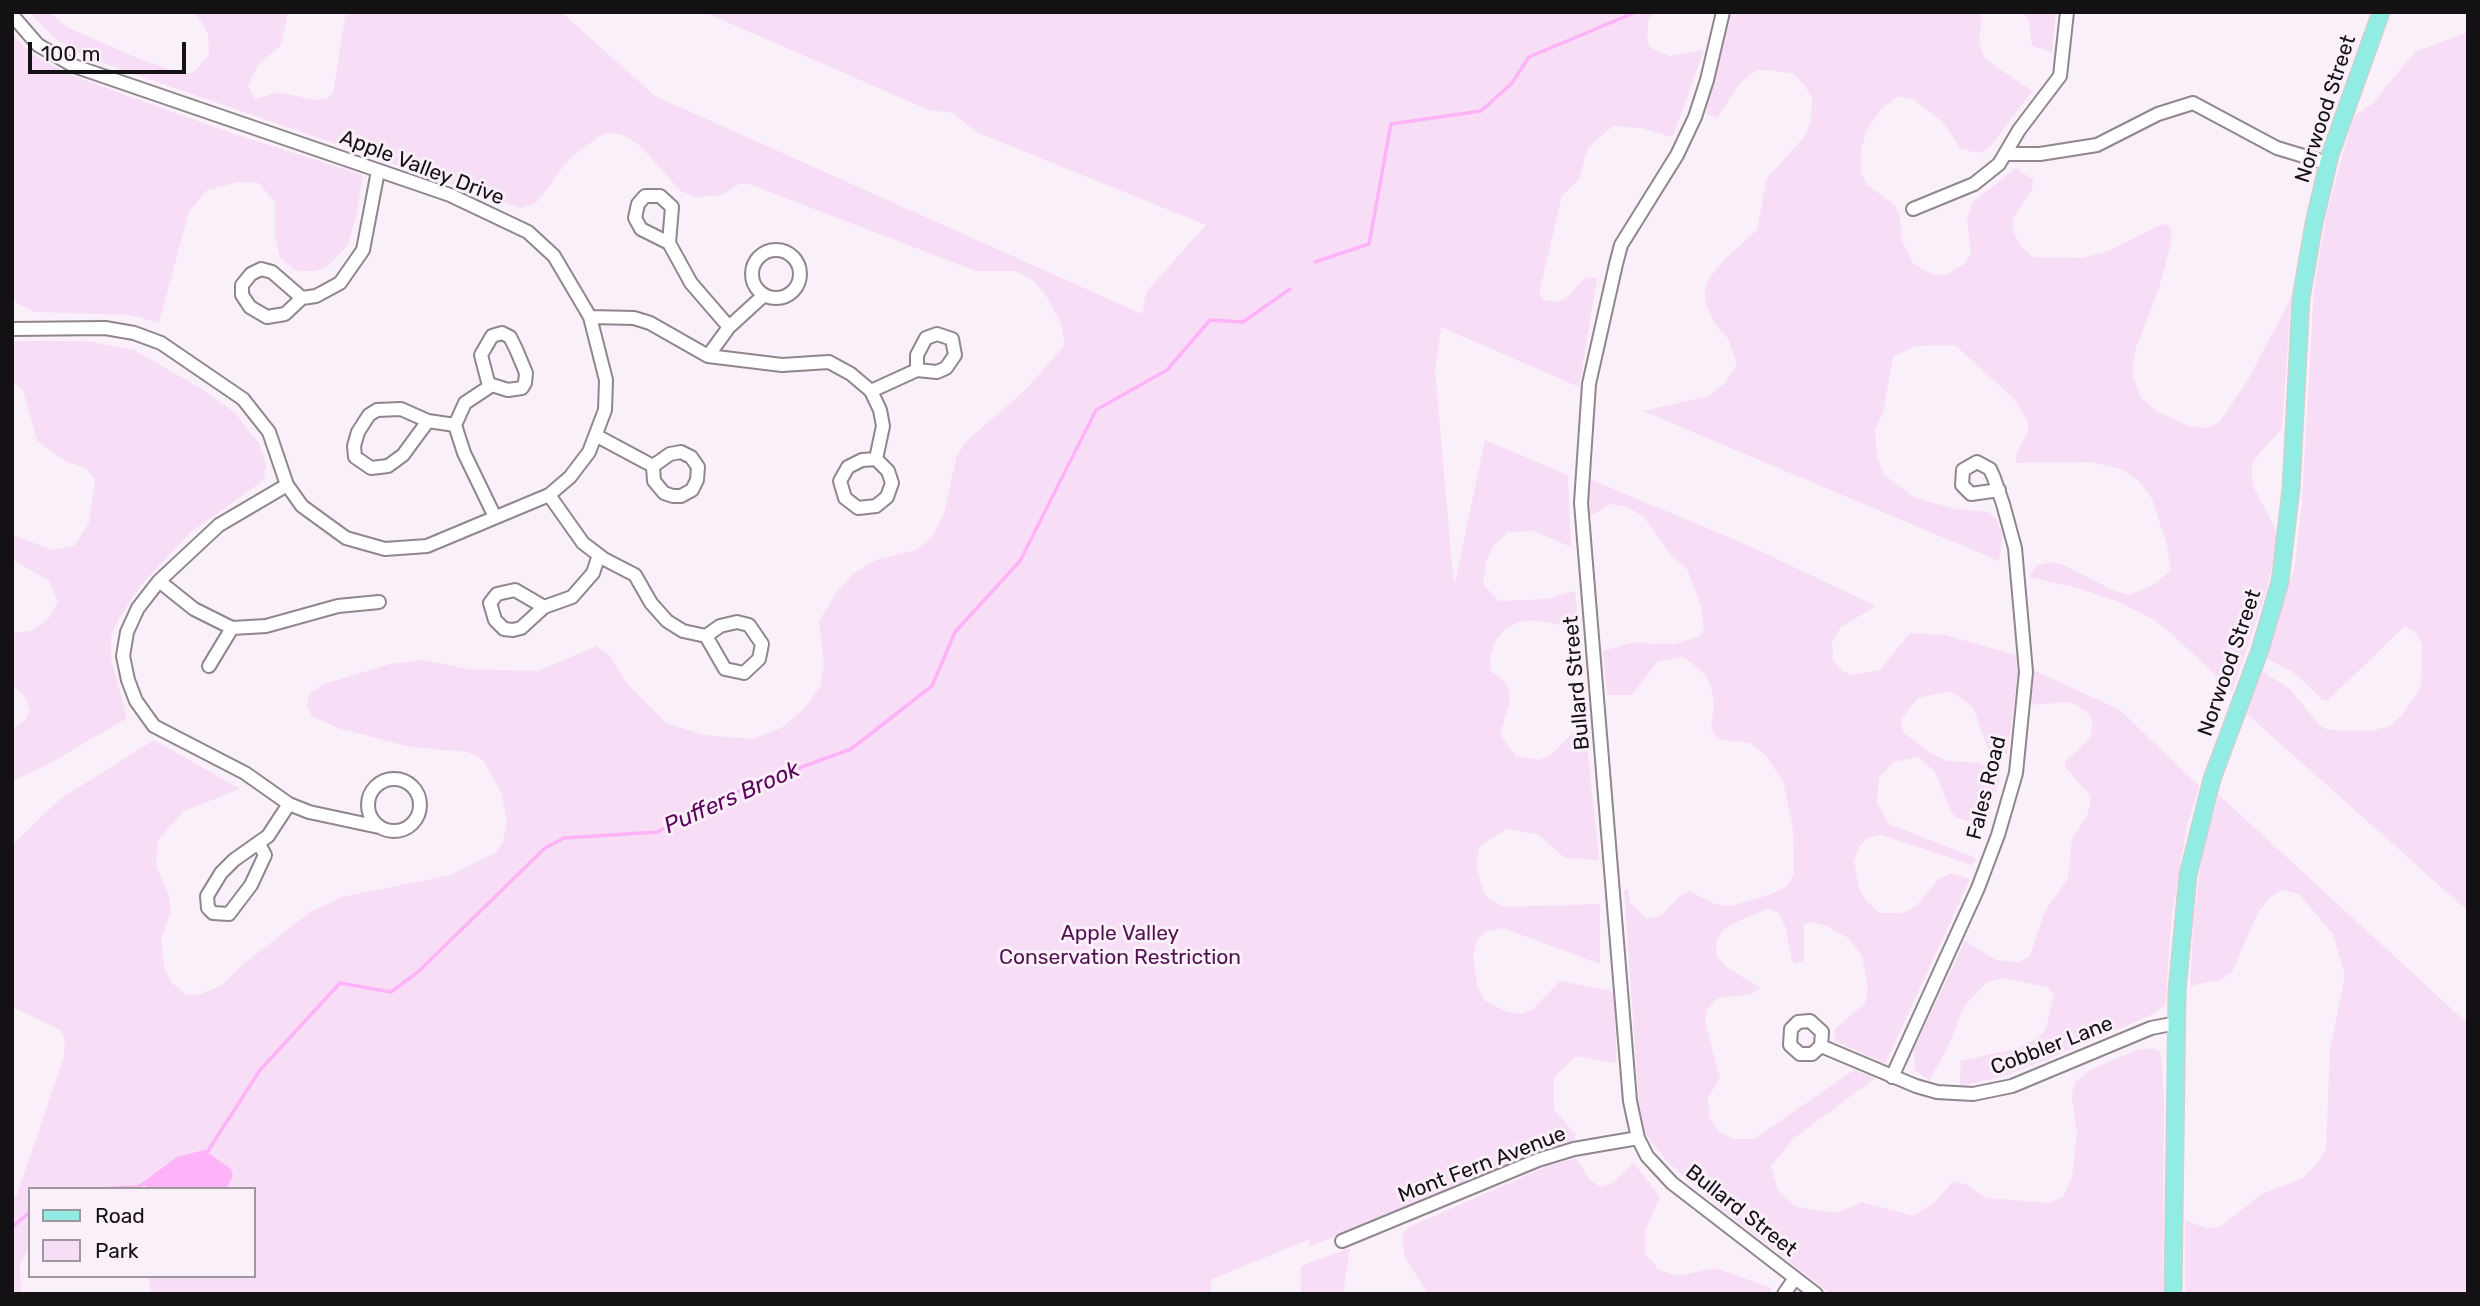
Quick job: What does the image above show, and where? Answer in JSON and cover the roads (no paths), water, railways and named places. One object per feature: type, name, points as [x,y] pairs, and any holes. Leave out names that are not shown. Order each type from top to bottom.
[{"type":"main road","name":"Norwood Street","points":[[2174,1294],[2177,1023],[2181,925],[2197,828],[2221,752],[2260,650],[2280,582],[2288,522],[2301,298],[2327,163],[2381,12]]},
{"type":"street","name":"Bullard Street","points":[[1723,12],[1695,117],[1677,155],[1621,245],[1589,384],[1581,503],[1630,1101],[1638,1138],[1647,1156],[1672,1183],[1816,1294]]},
{"type":"street","points":[[1913,209],[1974,184],[2006,154],[2019,130],[2060,76],[2067,12]]},
{"type":"street","name":"Apple Valley Drive","points":[[12,15],[38,45],[74,66],[450,195],[528,232],[554,256],[590,317],[606,380],[606,410],[597,436],[570,477],[549,495],[427,546],[385,549],[356,542],[337,533],[302,506],[287,485],[269,432],[243,398],[161,342],[134,333],[105,328],[12,329]]},
{"type":"street","points":[[2006,154],[2051,153],[2097,145],[2158,114],[2193,103],[2277,148],[2327,163]]},
{"type":"street","points":[[302,298],[266,270],[256,271],[242,285],[242,296],[250,307],[267,317],[281,316],[302,298],[316,296],[333,287],[357,262],[363,250],[378,171]]},
{"type":"street","points":[[669,243],[691,282],[729,327]]},
{"type":"street","points":[[708,356],[729,327],[763,296]]},
{"type":"street","points":[[590,317],[634,318],[650,323],[708,356],[782,365],[829,362],[851,374],[871,391],[880,410],[883,426],[876,458]]},
{"type":"street","points":[[492,385],[488,382],[481,355],[492,335],[502,332],[510,337],[527,379],[522,388],[492,385],[466,404],[455,425],[464,453],[495,517]]},
{"type":"street","points":[[871,391],[918,370]]},
{"type":"street","points":[[428,421],[403,455],[388,466],[371,468],[355,457],[354,446],[358,432],[372,412],[401,409],[428,421],[455,425]]},
{"type":"street","points":[[597,436],[653,466]]},
{"type":"street","points":[[876,458],[888,471],[892,483],[887,497],[876,506],[858,508],[845,498],[840,481],[848,467],[862,460],[876,458]]},
{"type":"street","points":[[287,485],[219,525],[159,581],[135,614],[124,642],[125,670],[136,701],[151,724],[245,773],[289,804],[309,813],[394,832],[414,822],[420,801],[406,782],[399,779],[383,781],[371,792],[367,807],[379,827]]},
{"type":"street","name":"Fales Road","points":[[1892,1077],[1978,888],[1998,835],[2016,773],[2026,673],[2024,624],[2015,548],[1998,490]]},
{"type":"street","points":[[549,495],[583,544],[635,575],[651,603],[667,621],[683,631],[706,636],[720,626],[737,622],[749,625],[762,644],[759,659],[744,673],[732,673],[714,655],[706,636]]},
{"type":"street","points":[[544,607],[572,597],[593,573],[599,555]]},
{"type":"street","points":[[159,581],[194,609],[232,628],[266,626],[338,606],[379,602]]},
{"type":"street","points":[[209,666],[232,628]]},
{"type":"street","points":[[259,844],[265,855],[251,885],[229,914],[213,913],[208,908],[207,896],[221,873],[237,857],[259,844],[276,827],[289,804]]},
{"type":"street","name":"Cobbler Lane","points":[[1821,1046],[1892,1077],[1937,1092],[1973,1094],[1995,1090],[2060,1068],[2151,1028],[2177,1023]]},
{"type":"street","name":"Mont Fern Avenue","points":[[1342,1241],[1538,1160],[1574,1149],[1638,1138]]},
{"type":"street","points":[[1784,1294],[1795,1278]]},
{"type":"waterway","points":[[1315,262],[1369,244],[1391,124],[1481,111],[1512,83],[1529,57],[1636,12]]},
{"type":"waterway","name":"Puffers Brook","points":[[206,1154],[260,1070],[340,983],[391,992],[418,972],[545,848],[564,838],[657,832],[747,787],[851,749],[932,686],[955,632],[1020,561],[1096,410],[1167,370],[1210,320],[1243,322],[1290,289]]},
{"type":"waterway","name":"Puffers Brook","points":[[137,1187],[146,1183]]},
{"type":"waterway","name":"Puffers Brook","points":[[12,1227],[28,1214]]},
{"type":"park label","name":"Apple Valley Conservation Restriction","points":[[1120,946]]}]
